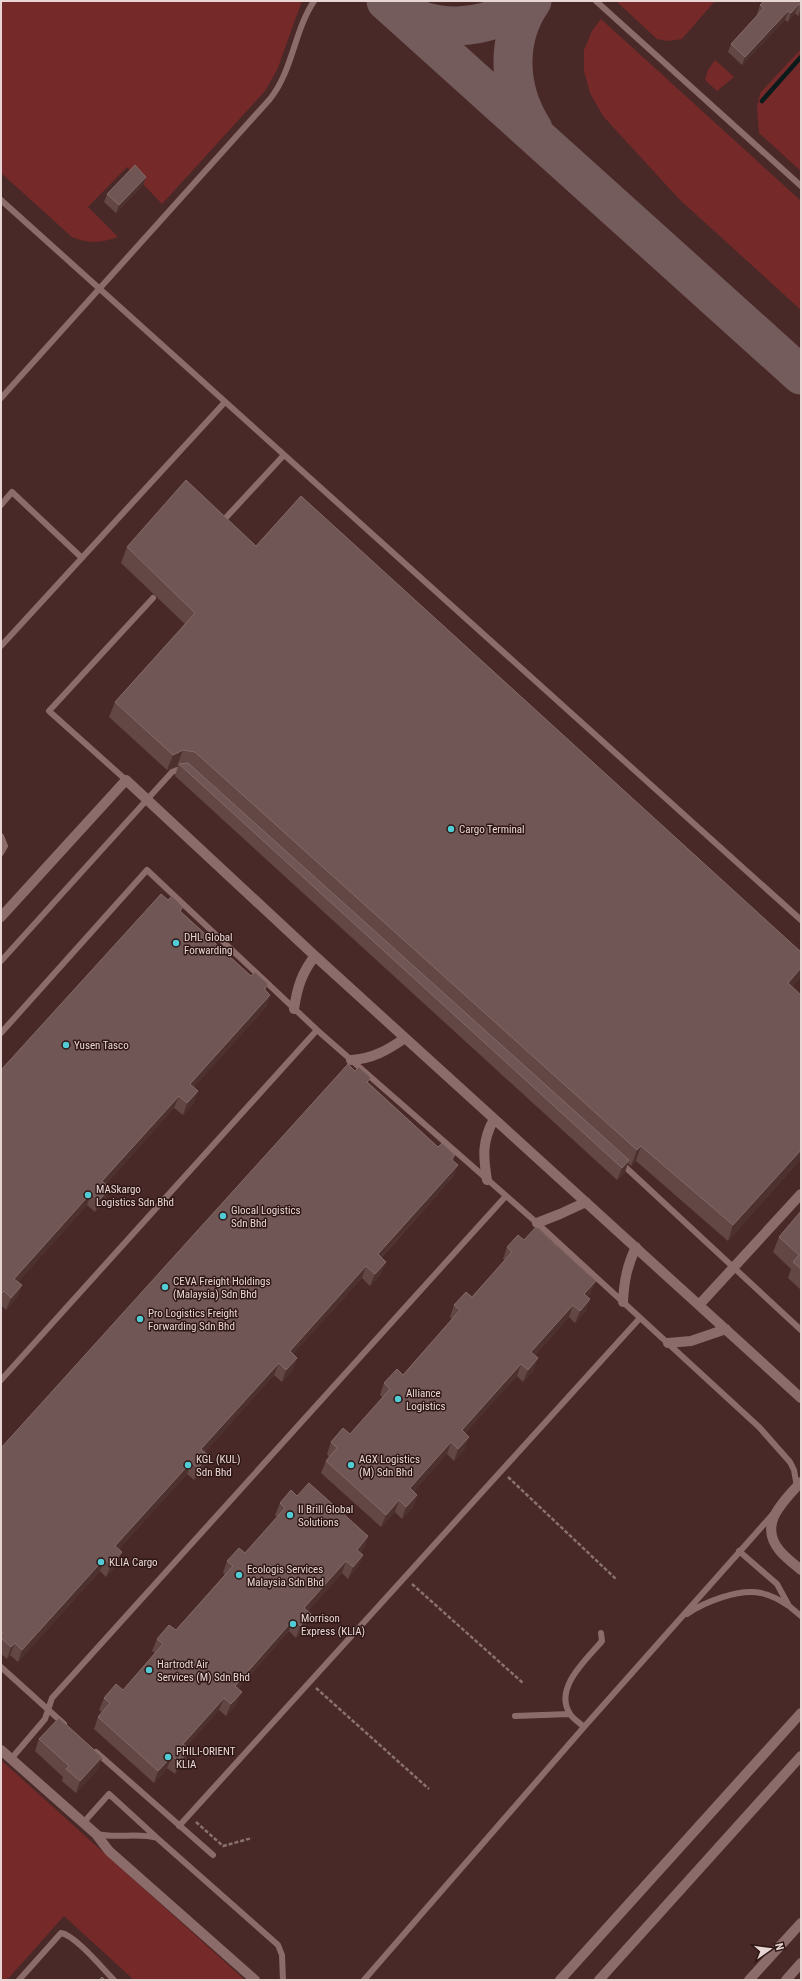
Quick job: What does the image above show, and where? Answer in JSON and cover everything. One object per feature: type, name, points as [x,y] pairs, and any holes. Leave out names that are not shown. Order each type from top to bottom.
[{"type":"street","points":[[1,916],[126,780],[315,956],[801,1398]]},
{"type":"street","points":[[294,1009],[300,980],[307,966],[315,956]]},
{"type":"street","points":[[351,1060],[366,1059],[382,1053],[406,1038]]},
{"type":"street","points":[[487,1180],[484,1162],[484,1146],[487,1132],[494,1119]]},
{"type":"street","points":[[699,1305],[801,1194]]},
{"type":"street","points":[[537,1223],[586,1202]]},
{"type":"street","points":[[623,1302],[624,1281],[628,1264],[636,1247]]},
{"type":"street","points":[[668,1343],[691,1341],[726,1330]]},
{"type":"street","points":[[800,1485],[776,1511],[772,1532],[777,1546],[801,1570]]},
{"type":"street","points":[[560,1980],[801,1712]]},
{"type":"street","points":[[1,1750],[84,1822],[96,1834],[108,1852],[255,1980]]},
{"type":"street","points":[[599,1980],[801,1756]]},
{"type":"street","points":[[749,1980],[801,1923]]},
{"type":"street","points":[[786,1980],[801,1963]]},
{"type":"lane","points":[[1,398],[277,90],[286,72],[306,16],[314,1]]},
{"type":"lane","points":[[596,1],[801,186]]},
{"type":"lane","points":[[1,200],[801,920]]},
{"type":"lane","points":[[1,646],[224,402]]},
{"type":"lane","points":[[218,526],[284,455]]},
{"type":"lane","points":[[1,505],[12,492],[82,558]]},
{"type":"lane","points":[[126,780],[49,711],[153,598]]},
{"type":"lane","points":[[1,961],[172,772],[181,770],[189,773]]},
{"type":"lane","points":[[1,836],[5,846],[1,853]]},
{"type":"lane","points":[[1,1033],[147,870],[317,1030],[505,1197],[537,1223],[759,1427],[779,1447],[794,1470],[800,1485]]},
{"type":"lane","points":[[1,1380],[317,1030]]},
{"type":"lane","points":[[617,1159],[801,1330]]},
{"type":"lane","points":[[11,1758],[45,1719],[52,1698],[505,1197]]},
{"type":"lane","points":[[179,1826],[640,1318]]},
{"type":"lane","points":[[364,1980],[584,1727],[776,1511]]},
{"type":"lane","points":[[739,1551],[777,1584],[789,1606]]},
{"type":"lane","points":[[678,1620],[702,1604],[728,1595],[759,1592],[775,1597],[801,1616]]},
{"type":"lane","points":[[584,1727],[570,1714],[566,1701],[569,1682],[602,1641],[601,1633]]},
{"type":"lane","points":[[1,1667],[72,1731]]},
{"type":"lane","points":[[515,1716],[570,1714]]},
{"type":"lane","points":[[90,1747],[213,1855]]},
{"type":"lane","points":[[84,1822],[109,1794],[278,1945],[282,1954],[283,1980]]},
{"type":"lane","points":[[96,1834],[110,1837],[145,1836],[157,1838]]},
{"type":"lane","points":[[19,1980],[61,1933],[66,1934],[114,1980]]},
{"type":"path","points":[[502,1471],[617,1580]]},
{"type":"path","points":[[405,1577],[523,1683]]},
{"type":"path","points":[[310,1682],[428,1789]]},
{"type":"path","points":[[189,1816],[223,1846],[252,1838]]},
{"type":"shaded area","points":[[1,1],[801,1],[801,1980],[1,1980]]},
{"type":"shaded area","points":[[1,1],[302,1],[277,70],[265,91],[162,204],[127,167],[88,207],[118,237],[106,241],[90,242],[72,237],[1,173]]},
{"type":"shaded area","points":[[616,1],[715,1],[682,39],[669,41],[657,39]]},
{"type":"shaded area","points":[[601,19],[801,201],[801,310],[678,198],[603,116],[590,93],[584,71],[584,50],[592,31]]},
{"type":"shaded area","points":[[801,49],[801,171],[759,133],[757,108],[760,93]]},
{"type":"shaded area","points":[[715,60],[734,77],[717,91],[705,80],[708,70]]},
{"type":"shaded area","points":[[1,1760],[245,1980],[134,1980],[64,1916],[7,1980],[1,1980]]},
{"type":"building","points":[[764,1],[801,1],[801,6],[799,4],[791,13],[788,11],[745,57],[731,44],[764,8],[760,5]]},
{"type":"building","points":[[135,165],[146,177],[119,205],[107,194]]},
{"type":"building","name":"Cargo Terminal","points":[[186,480],[256,546],[301,496],[801,952],[801,968],[788,983],[801,995],[801,1150],[733,1225],[641,1146],[637,1150],[195,752],[183,750],[173,755],[115,702],[195,613],[127,547]]},
{"type":"building","points":[[188,763],[629,1160],[622,1168],[179,764]]},
{"type":"building","points":[[161,894],[168,900],[172,896],[183,907],[180,911],[251,976],[255,972],[268,984],[264,989],[270,995],[190,1084],[198,1091],[187,1103],[179,1096],[102,1181],[110,1188],[99,1200],[91,1193],[14,1279],[22,1285],[11,1298],[4,1291],[1,1294],[1,1070]]},
{"type":"building","points":[[348,1064],[355,1071],[359,1067],[371,1078],[367,1082],[438,1147],[442,1143],[455,1155],[451,1159],[458,1165],[378,1254],[386,1262],[375,1274],[366,1266],[290,1351],[297,1358],[286,1370],[279,1363],[201,1449],[209,1456],[198,1468],[191,1462],[115,1546],[122,1552],[111,1565],[104,1559],[22,1650],[15,1643],[11,1647],[1,1638],[3,1633],[1,1631],[1,1448]]},
{"type":"building","points":[[801,1211],[801,1269],[793,1262],[799,1255],[779,1237]]},
{"type":"building","points":[[536,1227],[596,1281],[584,1294],[590,1299],[580,1311],[573,1305],[531,1352],[538,1358],[528,1370],[521,1364],[462,1430],[469,1437],[458,1449],[451,1442],[410,1488],[417,1495],[406,1507],[399,1500],[386,1515],[326,1461],[337,1448],[331,1442],[343,1428],[350,1434],[390,1389],[384,1383],[397,1369],[403,1375],[460,1310],[454,1305],[466,1292],[472,1297],[512,1252],[507,1247],[518,1235],[524,1240]]},
{"type":"building","points":[[309,1483],[368,1536],[357,1550],[363,1555],[353,1567],[346,1561],[304,1608],[311,1614],[300,1626],[294,1619],[235,1686],[242,1692],[231,1704],[224,1698],[183,1744],[190,1750],[179,1762],[172,1756],[158,1771],[98,1717],[110,1703],[104,1698],[116,1684],[123,1690],[163,1644],[157,1639],[169,1625],[176,1630],[233,1566],[227,1561],[239,1548],[245,1553],[285,1508],[280,1503],[291,1490],[297,1496]]},
{"type":"building","points":[[59,1718],[102,1757],[80,1781],[66,1769],[69,1766],[39,1739]]},
{"type":"waterway","points":[[762,101],[801,57]]},
{"type":"taxiway","points":[[386,1],[801,375]]},
{"type":"taxiway","points":[[403,12],[434,24],[450,26],[466,25],[499,17],[527,1]]},
{"type":"taxiway","points":[[532,1],[523,16],[517,32],[513,65],[518,98],[533,129]]},
{"type":"place","name":"Cargo Terminal","points":[[451,829]]},
{"type":"place","name":"DHL Global Forwarding","points":[[176,943]]},
{"type":"place","name":"Yusen Tasco","points":[[66,1045]]},
{"type":"place","name":"MASkargo Logistics Sdn Bhd","points":[[88,1195]]},
{"type":"place","name":"Glocal Logistics Sdn Bhd","points":[[223,1216]]},
{"type":"place","name":"CEVA Freight Holdings (Malaysia) Sdn Bhd","points":[[165,1287]]},
{"type":"place","name":"Pro Logistics Freight Forwarding Sdn Bhd","points":[[140,1319]]},
{"type":"place","name":"Alliance Logistics","points":[[398,1399]]},
{"type":"place","name":"KGL (KUL) Sdn Bhd","points":[[188,1465]]},
{"type":"place","name":"AGX Logistics (M) Sdn Bhd","points":[[351,1465]]},
{"type":"place","name":"II Brill Global Solutions","points":[[290,1515]]},
{"type":"place","name":"KLIA Cargo","points":[[101,1562]]},
{"type":"place","name":"Ecologis Services Malaysia Sdn Bhd","points":[[239,1575]]},
{"type":"place","name":"Morrison Express (KLIA)","points":[[293,1624]]},
{"type":"place","name":"Hartrodt Air Services (M) Sdn Bhd","points":[[149,1670]]},
{"type":"place","name":"PHILI-ORIENT KLIA","points":[[168,1757]]}]
